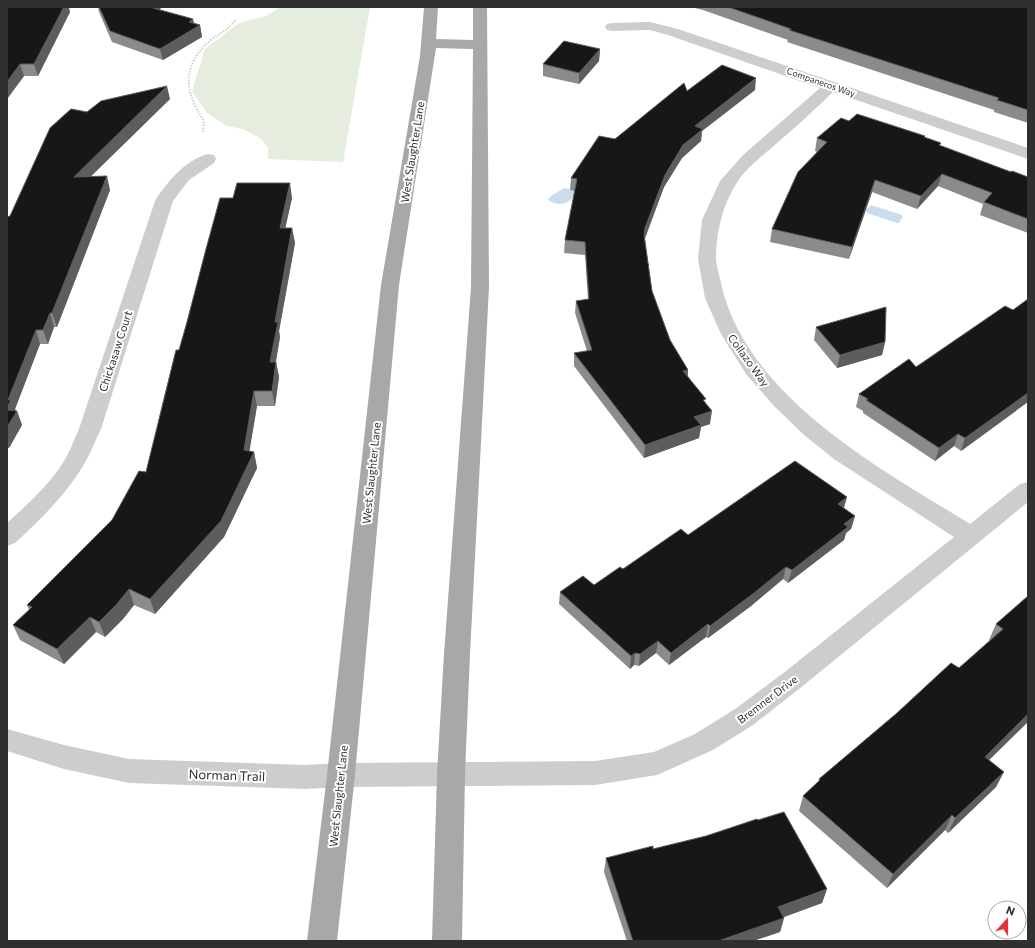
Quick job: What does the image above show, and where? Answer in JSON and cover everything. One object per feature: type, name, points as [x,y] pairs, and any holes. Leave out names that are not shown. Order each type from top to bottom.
[{"type":"main road","name":"West Slaughter Lane","points":[[322,941],[341,775],[390,285],[429,43],[431,7]]},
{"type":"main road","points":[[447,941],[451,774],[480,287],[480,7]]},
{"type":"main road","points":[[429,43],[480,45]]},
{"type":"street","name":"Companeros Way","points":[[612,27],[650,26],[674,32],[1028,154]]},
{"type":"street","name":"Collazo Way","points":[[832,86],[745,162],[729,181],[713,211],[707,237],[706,269],[715,303],[729,333],[755,370],[781,401],[802,422],[843,455],[971,536]]},
{"type":"street","name":"Chickasaw Court","points":[[7,537],[35,511],[56,487],[76,458],[90,429],[164,201],[173,185],[189,170],[208,159]]},
{"type":"street","name":"Bremner Drive","points":[[451,774],[595,773],[656,763],[704,742],[744,717],[795,678],[1028,490]]},
{"type":"street","name":"Norman Trail","points":[[7,740],[64,757],[129,771],[305,777],[341,775],[451,774]]},
{"type":"path","points":[[203,132],[205,124],[204,119],[196,111],[189,88],[188,78],[199,53],[216,37],[232,26],[236,19]]},
{"type":"green space","points":[[281,7],[370,7],[343,162],[268,159],[268,147],[260,138],[243,129],[227,126],[207,113],[192,91],[205,49],[239,23],[266,16]]},
{"type":"water","points":[[564,188],[578,190],[573,198],[566,203],[557,204],[548,200],[551,196]]},
{"type":"water","points":[[871,205],[903,216],[899,223],[897,223],[867,213],[866,210]]},
{"type":"building","points":[[7,7],[64,7],[34,64],[20,64],[7,82]]},
{"type":"building","points":[[99,7],[154,7],[153,8],[193,19],[189,22],[200,25],[160,49],[110,31]]},
{"type":"building","points":[[728,7],[1028,7],[1028,110],[997,100],[999,98],[789,30],[791,29]]},
{"type":"building","points":[[564,41],[600,49],[579,73],[543,64]]},
{"type":"building","points":[[722,65],[756,78],[695,126],[703,129],[683,145],[665,175],[645,228],[644,235],[652,291],[670,340],[688,370],[683,371],[706,399],[703,400],[712,411],[694,417],[701,425],[645,445],[574,353],[592,350],[576,301],[589,299],[585,242],[565,240],[577,179],[571,178],[599,136],[615,139],[684,83],[687,91]]},
{"type":"building","points":[[167,86],[74,177],[107,176],[52,313],[50,313],[43,330],[36,330],[8,400],[11,400],[7,407],[7,217],[10,216],[50,128],[71,109],[87,112],[101,101]]},
{"type":"building","points":[[857,114],[925,136],[924,137],[941,143],[939,145],[1028,177],[1028,219],[984,202],[992,193],[942,174],[921,196],[875,180],[852,247],[772,229],[798,172],[827,142],[817,138],[841,118],[849,121]]},
{"type":"building","points":[[237,183],[290,183],[280,228],[292,228],[275,322],[278,322],[270,362],[276,362],[272,391],[254,391],[244,450],[254,452],[221,521],[150,599],[129,589],[117,604],[99,622],[90,617],[57,649],[13,625],[32,607],[27,605],[112,520],[139,471],[146,472],[176,350],[179,350],[220,198],[233,198]]},
{"type":"building","points":[[1028,299],[1028,393],[965,438],[958,434],[939,448],[859,394],[909,359],[916,367],[1005,306],[1013,310]]},
{"type":"building","points":[[886,307],[885,342],[840,355],[816,327]]},
{"type":"building","points":[[7,410],[17,411],[7,427]]},
{"type":"building","points":[[795,461],[847,497],[838,504],[855,516],[844,524],[848,527],[792,570],[786,567],[710,626],[708,624],[671,653],[658,641],[640,654],[635,653],[631,656],[560,592],[583,576],[594,585],[620,567],[623,569],[681,529],[688,535]]},
{"type":"building","points":[[1028,596],[1028,714],[985,757],[1004,772],[955,818],[952,815],[893,874],[803,796],[820,780],[819,779],[897,713],[951,663],[959,668],[1003,629],[996,624]]},
{"type":"building","points":[[784,812],[827,889],[778,907],[784,918],[721,941],[633,941],[606,858],[653,846],[653,849],[706,836],[757,819],[758,820]]}]
